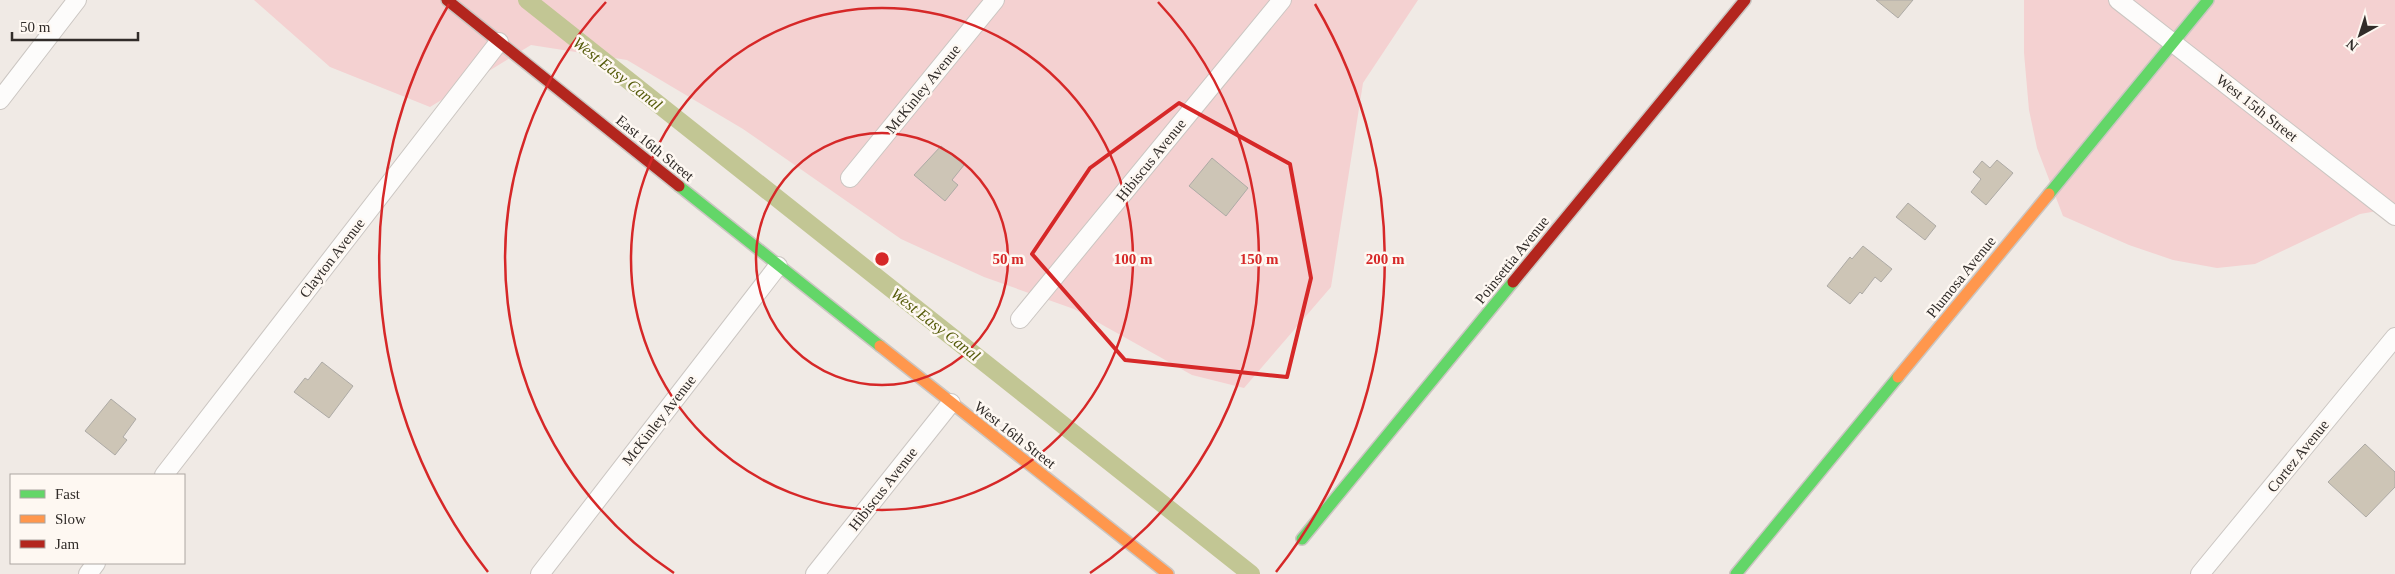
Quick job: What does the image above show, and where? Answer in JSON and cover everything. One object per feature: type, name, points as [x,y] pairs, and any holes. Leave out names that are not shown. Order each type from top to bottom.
[{"type":"street","points":[[0,100],[77,0]]},
{"type":"street","name":"East 16th Street","points":[[447,0],[845,318]]},
{"type":"street","name":"McKinley Avenue","points":[[850,178],[996,0]]},
{"type":"street","name":"Hibiscus Avenue","points":[[1020,319],[1282,0]]},
{"type":"street","name":"Poinsettia Avenue","points":[[1302,540],[1745,0]]},
{"type":"street","name":"West 15th Street","points":[[2118,0],[2395,216]]},
{"type":"street","name":"Plumosa Avenue","points":[[1736,574],[2208,0]]},
{"type":"street","name":"Clayton Avenue","points":[[165,474],[499,42]]},
{"type":"street","name":"McKinley Avenue","points":[[540,574],[778,266]]},
{"type":"street","name":"West 16th Street","points":[[845,318],[1168,574]]},
{"type":"street","name":"Cortez Avenue","points":[[2200,574],[2395,337]]},
{"type":"street","name":"Hibiscus Avenue","points":[[815,574],[951,403]]},
{"type":"highlighted area","points":[[1179,103],[1290,164],[1311,278],[1287,377],[1125,360],[1032,254],[1090,168]]},
{"type":"shaded area","points":[[254,0],[1418,0],[1363,83],[1331,287],[1244,388],[1192,375],[1074,309],[984,277],[901,239],[743,129],[627,60],[531,45],[430,107],[330,67]]},
{"type":"shaded area","points":[[2024,0],[2395,0],[2395,208],[2360,214],[2255,264],[2217,268],[2173,260],[2129,245],[2063,216],[2037,148],[2029,110],[2024,53]]},
{"type":"building","points":[[1876,0],[1913,0],[1898,18]]},
{"type":"building","points":[[941,146],[964,165],[952,180],[958,185],[945,201],[914,175]]},
{"type":"building","points":[[1212,158],[1248,188],[1226,216],[1189,186]]},
{"type":"building","points":[[1997,160],[2013,173],[1986,205],[1971,192],[1981,179],[1973,172],[1982,161],[1990,168]]},
{"type":"building","points":[[1908,203],[1936,226],[1925,240],[1896,217]]},
{"type":"building","points":[[1863,246],[1892,269],[1881,282],[1875,277],[1862,294],[1860,292],[1850,304],[1827,286],[1850,257],[1852,259]]},
{"type":"building","points":[[322,362],[353,386],[329,418],[294,392],[305,378],[308,380]]},
{"type":"building","points":[[111,399],[136,419],[123,437],[127,440],[115,455],[85,431]]},
{"type":"building","points":[[2365,444],[2395,472],[2395,487],[2366,517],[2328,482]]},
{"type":"waterway","name":"West Easy Canal","points":[[527,0],[1251,574]]},
{"type":"traffic: fast","points":[[2049,194],[2208,0]]},
{"type":"traffic: fast","points":[[679,186],[880,346]]},
{"type":"traffic: fast","points":[[1302,539],[1513,282]]},
{"type":"traffic: fast","points":[[1736,574],[1898,377]]},
{"type":"traffic: slow","points":[[1898,377],[2049,194]]},
{"type":"traffic: slow","points":[[880,346],[1168,574]]},
{"type":"traffic: jam","points":[[447,0],[679,186]]},
{"type":"traffic: jam","points":[[1513,282],[1745,0]]}]
